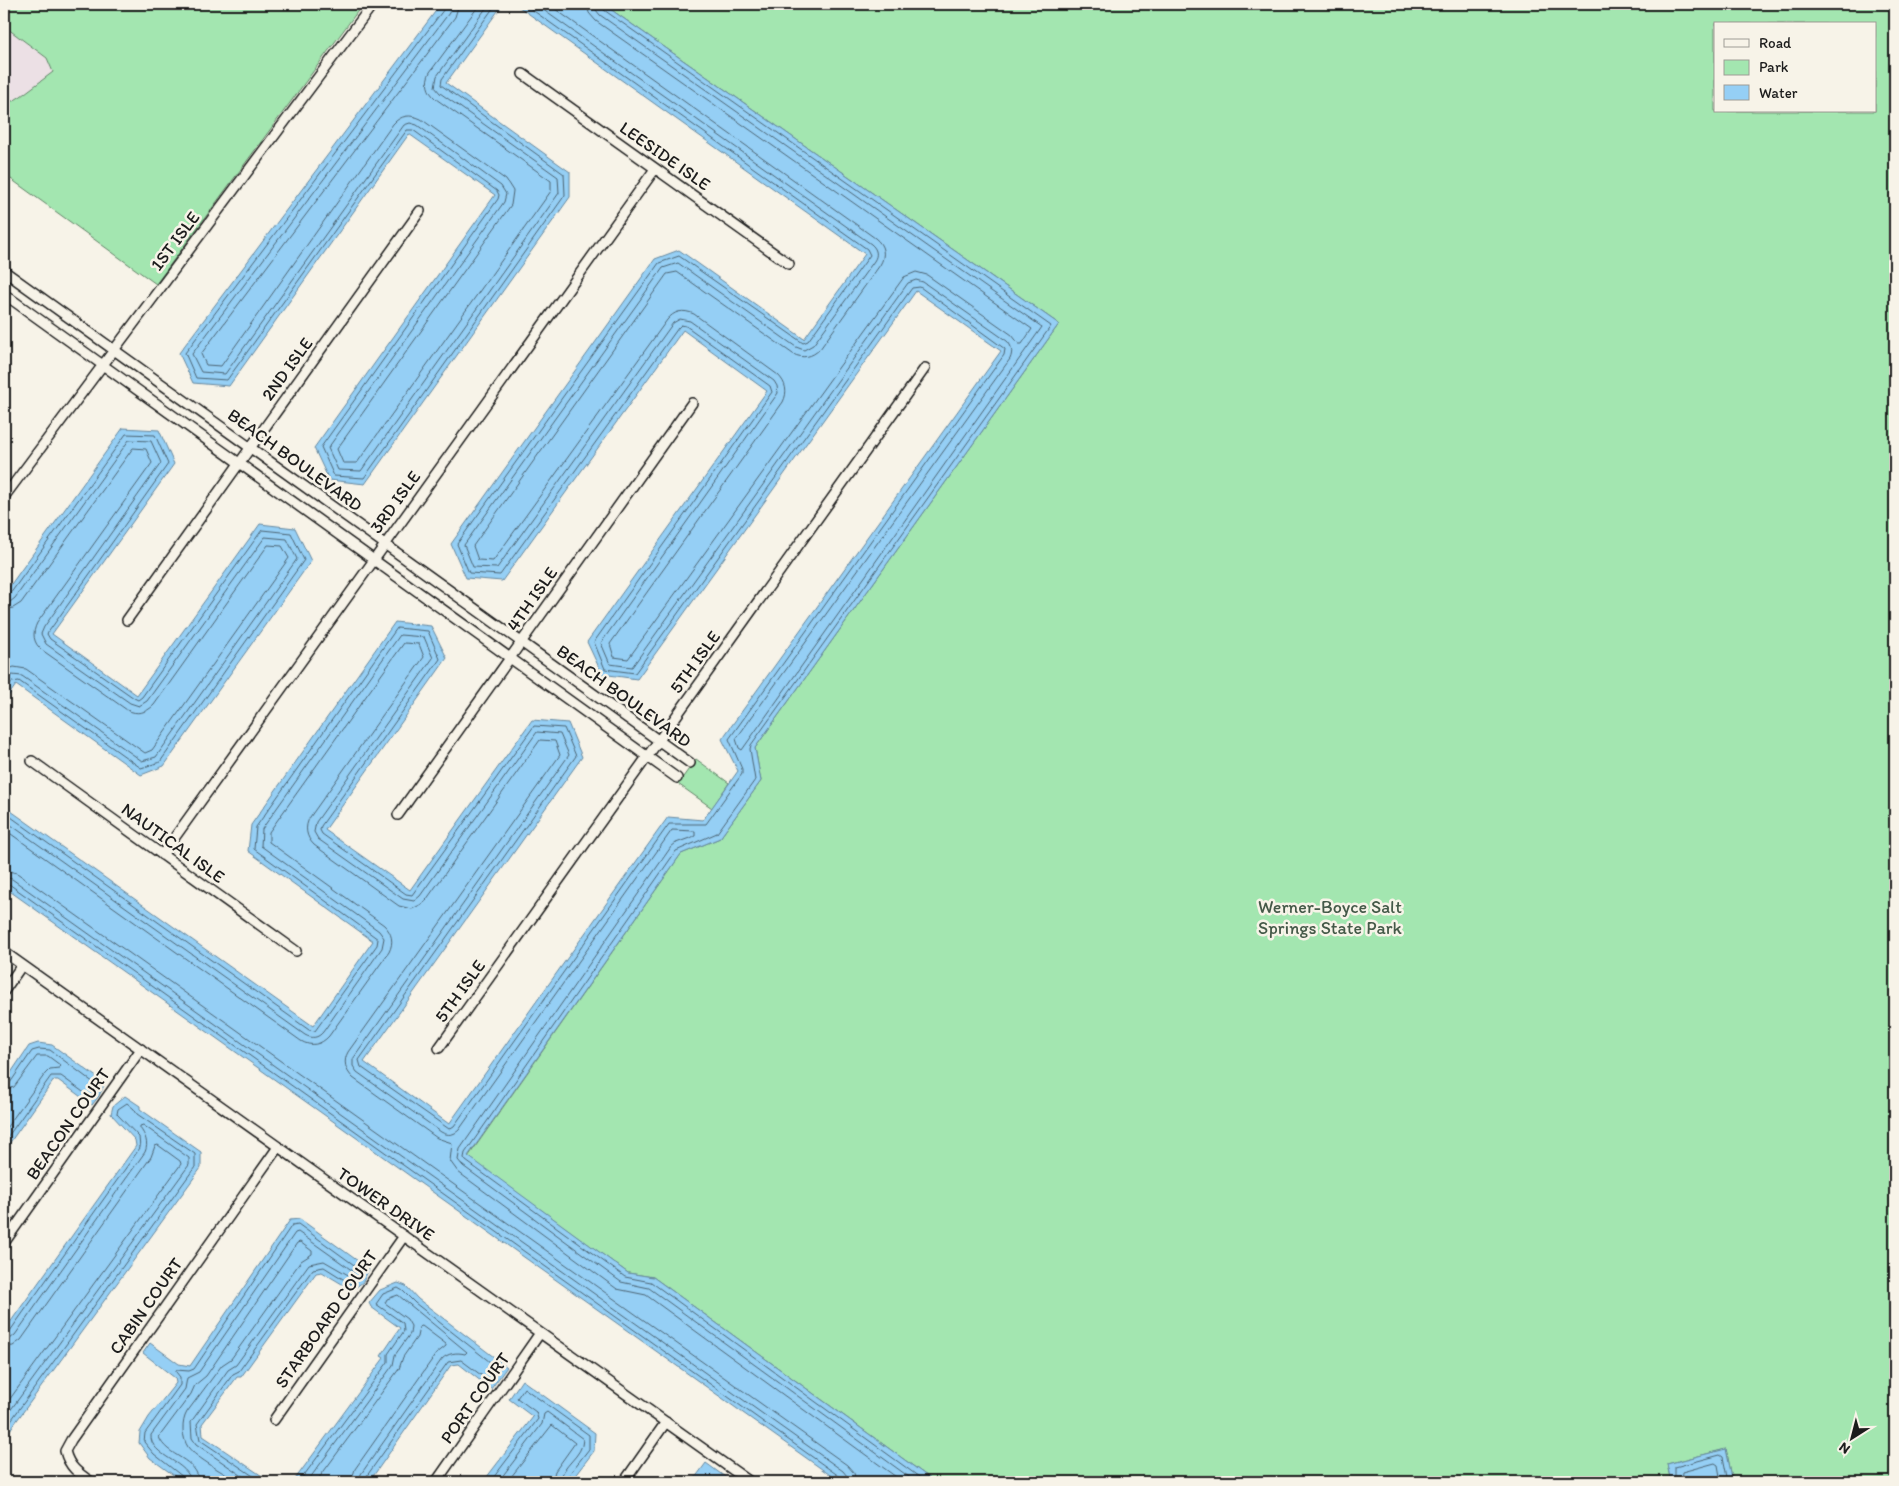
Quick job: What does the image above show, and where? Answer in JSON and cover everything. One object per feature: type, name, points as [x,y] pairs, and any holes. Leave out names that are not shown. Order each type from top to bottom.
[{"type":"street","name":"1ST ISLE","points":[[4,497],[373,4]]},
{"type":"street","name":"LEESIDE ISLE","points":[[523,74],[789,264]]},
{"type":"street","name":"3RD ISLE","points":[[162,855],[656,168]]},
{"type":"street","name":"2ND ISLE","points":[[127,620],[420,211]]},
{"type":"street","name":"BEACH BOULEVARD","points":[[4,271],[690,763]]},
{"type":"street","name":"BEACH BOULEVARD","points":[[4,294],[677,778]]},
{"type":"street","name":"5TH ISLE","points":[[439,1048],[925,368]]},
{"type":"street","name":"4TH ISLE","points":[[398,815],[692,403]]},
{"type":"street","name":"NAUTICAL ISLE","points":[[32,761],[296,951]]},
{"type":"street","name":"TOWER DRIVE","points":[[4,952],[750,1482]]},
{"type":"street","points":[[4,991],[22,965]]},
{"type":"street","name":"BEACON COURT","points":[[4,1243],[141,1049]]},
{"type":"street","name":"CABIN COURT","points":[[91,1482],[73,1469],[67,1461],[65,1451],[71,1440],[278,1147]]},
{"type":"street","name":"STARBOARD COURT","points":[[274,1420],[404,1236]]},
{"type":"street","name":"PORT COURT","points":[[436,1482],[540,1332]]},
{"type":"street","points":[[624,1482],[666,1422]]},
{"type":"shaded area","points":[[4,26],[47,58],[53,72],[13,101],[4,100]]},
{"type":"green space","points":[[4,4],[363,4],[156,284],[4,174],[4,100],[13,101],[53,72],[47,58],[4,26]]},
{"type":"green space","name":"Werner-Boyce Salt Springs State Park","points":[[603,4],[1895,4],[1895,1482],[1733,1482],[1726,1449],[1667,1464],[1671,1482],[935,1482],[653,1277],[628,1273],[468,1157],[681,854],[720,838],[761,781],[755,748],[1059,324]]},
{"type":"green space","points":[[696,759],[729,783],[712,808],[678,784]]},
{"type":"water","points":[[441,4],[503,4],[446,83],[570,172],[570,197],[365,484],[329,480],[314,448],[495,195],[409,134],[229,386],[193,383],[179,353]]},
{"type":"water","points":[[515,4],[603,4],[1059,324],[755,748],[761,781],[720,838],[681,854],[468,1156],[628,1273],[653,1277],[935,1482],[840,1482],[4,887],[4,806],[313,1026],[373,941],[248,851],[251,825],[395,622],[431,626],[447,658],[325,830],[410,890],[532,720],[568,723],[582,757],[364,1062],[449,1124],[668,817],[703,820],[738,771],[722,739],[1001,351],[916,291],[637,679],[602,674],[587,642],[767,391],[683,330],[502,581],[466,578],[451,544],[655,259],[679,250],[804,339],[865,254]]},
{"type":"water","points":[[123,428],[159,430],[174,464],[52,634],[137,695],[260,524],[295,528],[311,561],[164,766],[141,775],[16,685],[4,702],[4,594]]},
{"type":"water","points":[[38,1043],[52,1045],[105,1083],[92,1105],[58,1080],[54,1080],[4,1151],[4,1083],[29,1046]]},
{"type":"water","points":[[125,1096],[140,1106],[140,1109],[201,1152],[201,1168],[4,1438],[4,1331],[136,1146],[135,1140],[111,1114],[113,1106]]},
{"type":"water","points":[[300,1219],[369,1269],[363,1282],[352,1290],[322,1272],[316,1273],[241,1377],[237,1377],[202,1424],[203,1436],[271,1482],[183,1482],[150,1458],[139,1443],[140,1432],[149,1417],[176,1383],[175,1378],[143,1353],[150,1343],[179,1364],[190,1366],[290,1220]]},
{"type":"water","points":[[398,1283],[406,1286],[418,1299],[507,1367],[491,1389],[459,1364],[451,1365],[369,1482],[293,1482],[384,1358],[381,1356],[400,1328],[371,1307],[369,1303],[380,1290]]},
{"type":"water","points":[[522,1380],[595,1433],[594,1451],[570,1482],[483,1482],[533,1417],[509,1399]]},
{"type":"water","points":[[1726,1449],[1733,1482],[1671,1482],[1667,1464]]},
{"type":"water","points":[[706,1463],[732,1482],[692,1482]]}]
